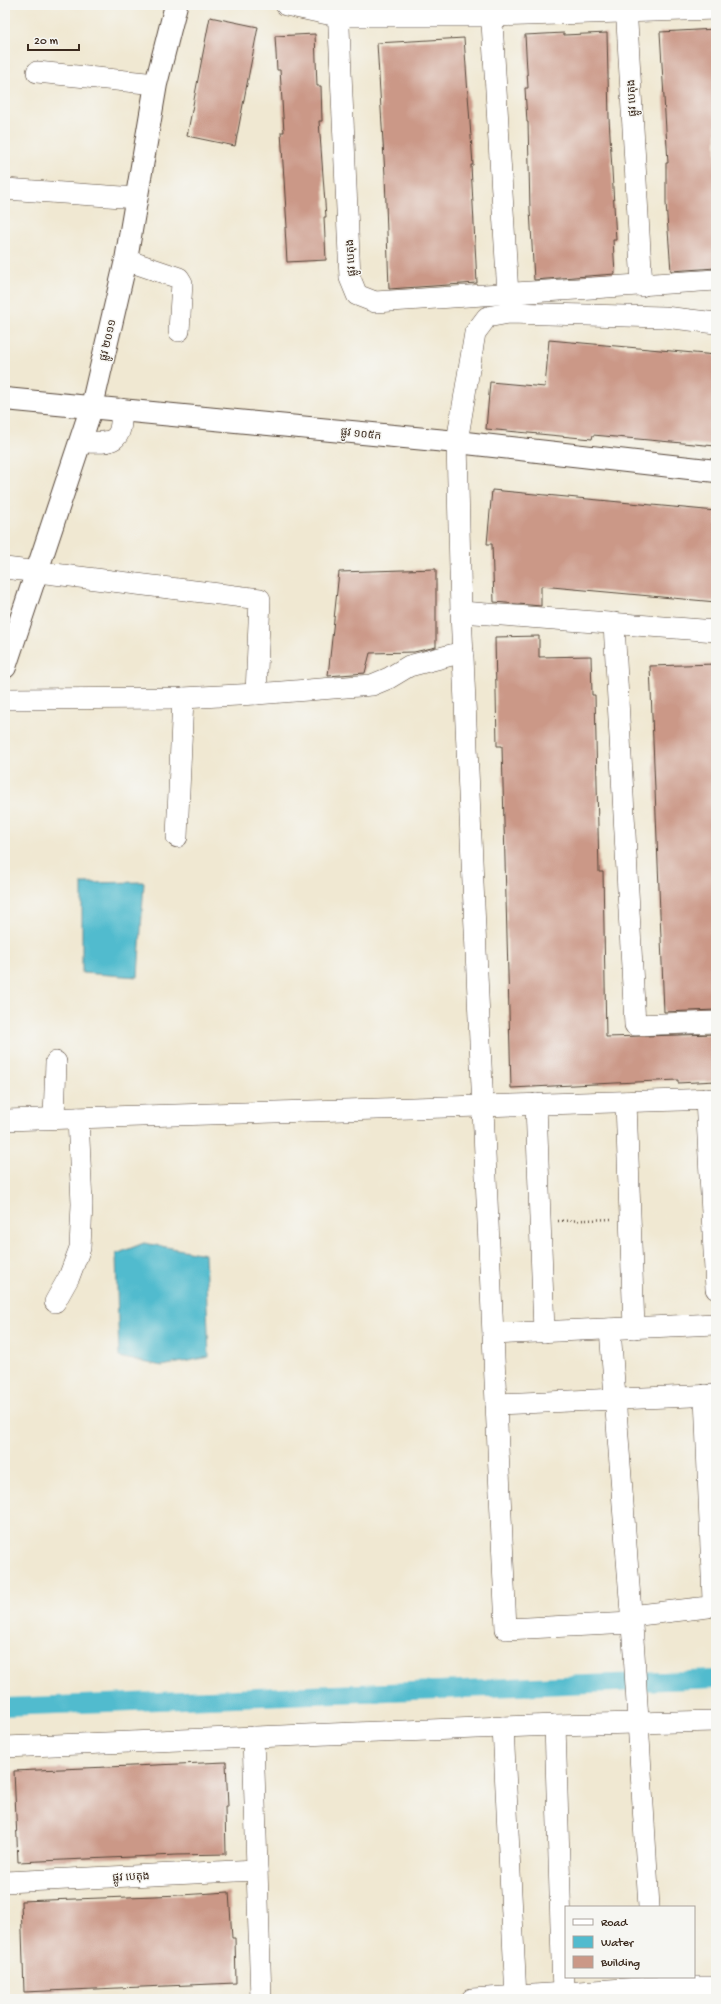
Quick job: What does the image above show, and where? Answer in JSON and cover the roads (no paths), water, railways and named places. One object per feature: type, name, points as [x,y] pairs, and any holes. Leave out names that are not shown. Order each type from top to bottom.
[{"type":"main road","name":"ផ្លូវ ២០១១","points":[[5,667],[92,406],[126,260],[138,198],[156,84],[176,5]]},
{"type":"main road","name":"ផ្លូវ ១០៥ក","points":[[5,400],[92,406],[457,442],[716,472]]},
{"type":"street","points":[[286,5],[338,10],[626,8],[716,9]]},
{"type":"street","name":"ផ្លូវ បេតុង","points":[[626,8],[642,286]]},
{"type":"street","name":"ផ្លូវ បេតុង","points":[[338,10],[350,278],[357,295],[375,302],[508,295],[716,280]]},
{"type":"street","points":[[491,10],[508,295]]},
{"type":"street","points":[[37,72],[156,84]]},
{"type":"street","points":[[5,189],[138,198]]},
{"type":"street","points":[[126,260],[179,278],[182,283],[178,331]]},
{"type":"street","points":[[496,1404],[710,1395],[713,1600],[708,1607],[632,1619],[506,1629],[482,1106],[461,612],[457,442],[475,333],[487,317],[509,313],[524,313],[664,317],[716,323]]},
{"type":"street","points":[[81,442],[106,443],[113,440],[119,434],[122,424],[121,409]]},
{"type":"street","points":[[5,568],[260,600],[256,694]]},
{"type":"street","points":[[461,612],[716,631]]},
{"type":"street","points":[[614,623],[635,1025],[716,1022]]},
{"type":"street","points":[[5,699],[183,698],[256,694],[372,684],[389,678],[409,666],[463,652]]},
{"type":"street","points":[[177,837],[183,698]]},
{"type":"street","points":[[54,1118],[56,1062]]},
{"type":"street","points":[[5,1120],[711,1099],[716,1289]]},
{"type":"street","points":[[626,1102],[634,1328]]},
{"type":"street","points":[[536,1104],[544,1332]]},
{"type":"street","points":[[55,1302],[70,1278],[80,1248],[82,1204],[78,1118]]},
{"type":"street","points":[[493,1334],[716,1324]]},
{"type":"street","points":[[610,1329],[632,1619],[649,1906]]},
{"type":"street","points":[[5,1747],[554,1725],[638,1713],[716,1720]]},
{"type":"street","points":[[554,1725],[563,1994]]},
{"type":"street","points":[[502,1727],[516,1998]]},
{"type":"street","points":[[253,1737],[260,1999]]},
{"type":"street","name":"ផ្លូវ បេតុង","points":[[5,1882],[257,1870]]},
{"type":"street","points":[[472,1999],[516,1998],[563,1994],[654,1982],[716,1987]]},
{"type":"water","points":[[144,882],[138,977],[82,973],[82,883]]},
{"type":"water","points":[[144,1243],[205,1254],[209,1357],[162,1366],[119,1357],[116,1254]]},
{"type":"waterway","points":[[5,1707],[716,1679]]}]
